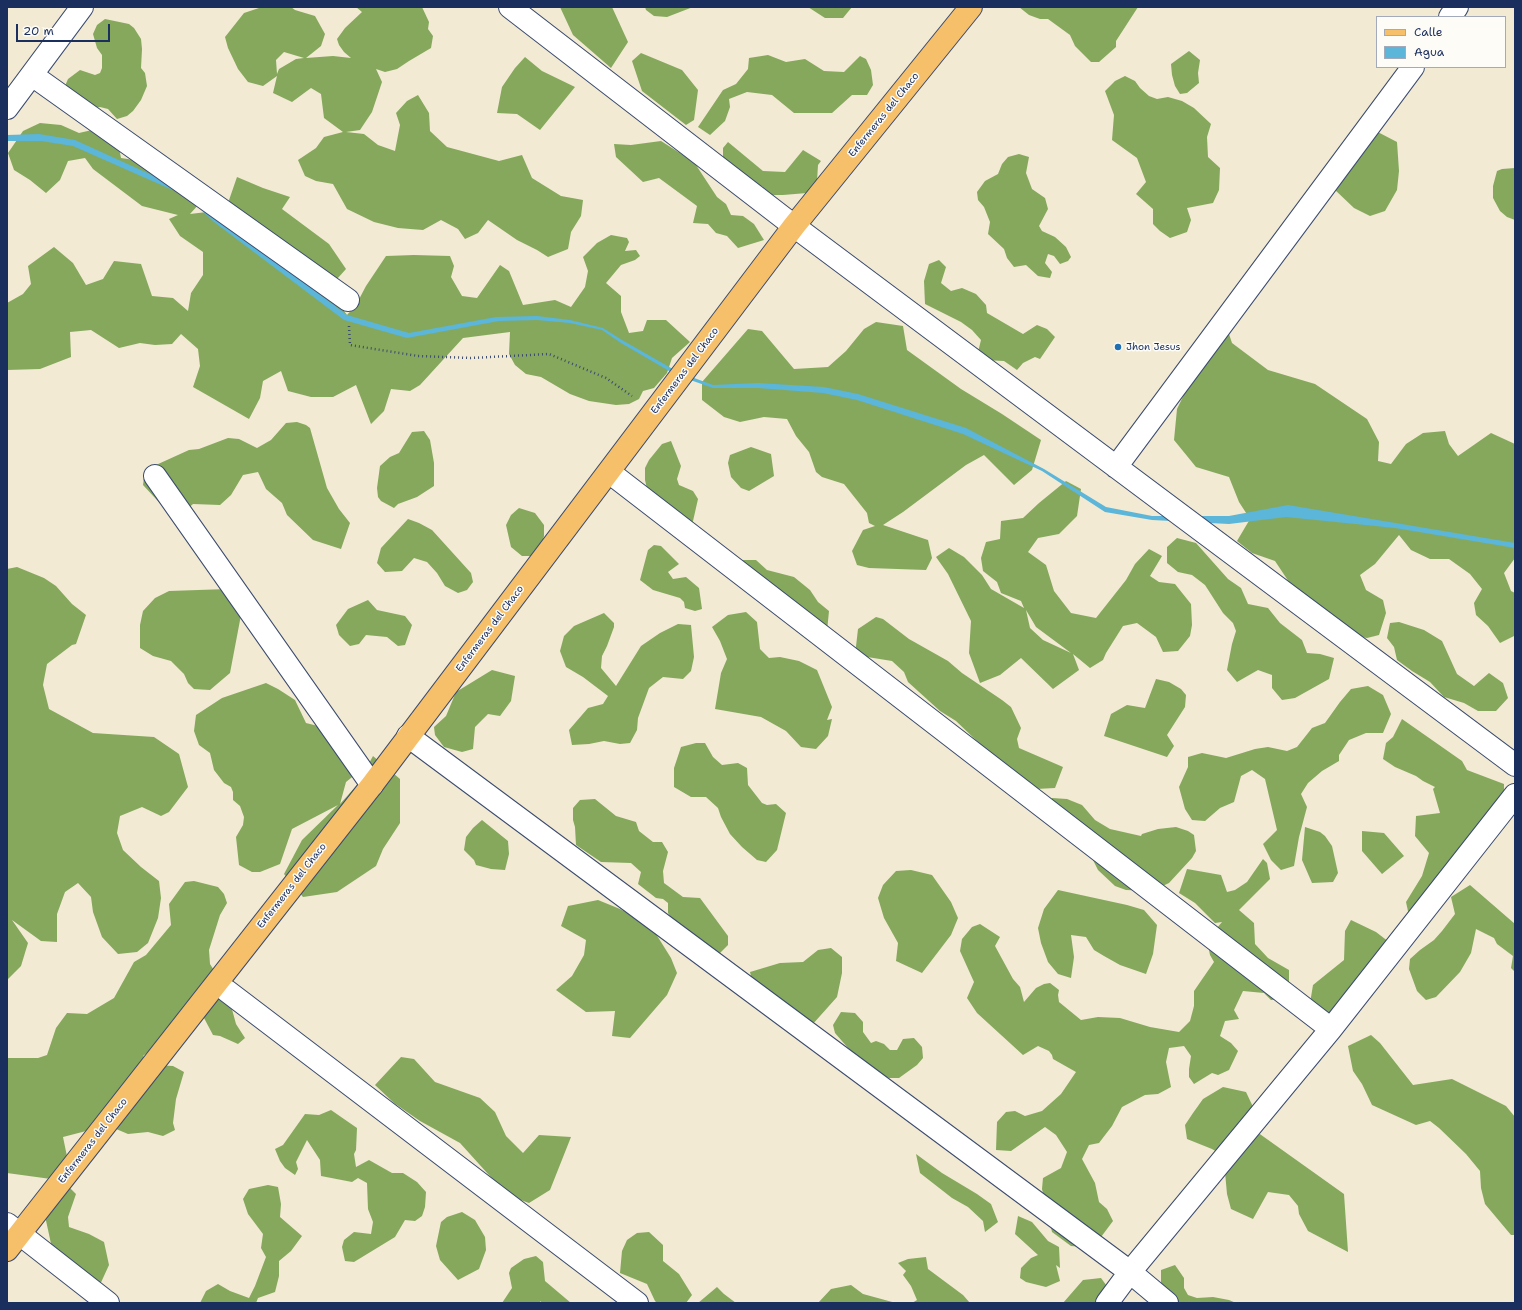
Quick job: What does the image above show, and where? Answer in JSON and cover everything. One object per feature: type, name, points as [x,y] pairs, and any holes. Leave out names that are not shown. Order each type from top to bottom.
[{"type":"main road","name":"Enfermeras del Chaco","points":[[11,1236],[372,785],[794,226],[971,7]]},
{"type":"street","points":[[7,108],[82,7]]},
{"type":"street","points":[[510,7],[794,226],[1515,765]]},
{"type":"street","points":[[1451,16],[1457,7]]},
{"type":"street","points":[[1116,467],[1412,68]]},
{"type":"street","points":[[32,75],[348,300]]},
{"type":"street","points":[[609,472],[1331,1029]]},
{"type":"street","points":[[155,476],[372,785]]},
{"type":"street","points":[[408,736],[1130,1272],[1167,1303]]},
{"type":"street","points":[[1107,1303],[1130,1272],[1331,1029],[1515,795]]},
{"type":"street","points":[[227,991],[637,1303]]},
{"type":"street","points":[[11,1236],[108,1303]]},
{"type":"path","points":[[350,345],[418,356],[471,358],[549,354],[606,378],[655,411]]},
{"type":"green space","points":[[262,7],[291,7],[295,10],[315,16],[325,34],[321,46],[306,58],[333,56],[351,58],[344,52],[337,39],[345,28],[362,12],[356,7],[422,7],[429,22],[428,29],[433,36],[431,48],[397,69],[385,72],[376,69],[382,82],[372,112],[360,130],[346,132],[364,134],[378,145],[395,151],[400,125],[396,113],[407,101],[418,95],[429,113],[430,131],[447,147],[499,161],[522,155],[532,178],[561,196],[583,200],[581,216],[571,232],[568,249],[548,257],[517,240],[488,220],[478,233],[465,239],[458,229],[441,220],[423,230],[398,228],[374,222],[347,209],[333,184],[316,181],[305,176],[298,160],[316,148],[324,137],[343,132],[324,118],[321,94],[311,88],[292,102],[273,93],[277,76],[263,86],[248,82],[238,69],[228,48],[225,37],[244,13]],"holes":[[[284,52],[304,58],[296,59],[279,69],[277,74],[276,60]]]},
{"type":"green space","points":[[560,7],[612,7],[628,42],[611,68],[573,35]]},
{"type":"green space","points":[[645,7],[693,7],[667,17],[654,16],[646,10]]},
{"type":"green space","points":[[808,7],[852,7],[843,18],[825,18]]},
{"type":"green space","points":[[1019,7],[1138,7],[1116,41],[1116,47],[1099,62],[1091,62],[1075,46],[1070,35],[1048,19],[1040,19],[1029,15]]},
{"type":"green space","points":[[105,19],[129,24],[134,28],[141,39],[141,68],[145,73],[147,86],[141,100],[133,111],[127,116],[117,119],[108,109],[100,107],[88,109],[65,86],[68,79],[80,70],[95,75],[100,73],[102,68],[102,55],[97,48],[93,34],[97,25]]},
{"type":"green space","points":[[1189,51],[1200,60],[1198,73],[1199,83],[1187,93],[1180,94],[1175,86],[1171,64]]},
{"type":"green space","points":[[641,53],[682,70],[698,90],[694,120],[686,125],[642,91],[632,61]]},
{"type":"green space","points":[[768,55],[786,62],[805,59],[824,71],[844,72],[860,56],[866,59],[871,70],[873,85],[867,95],[852,95],[832,113],[794,113],[772,95],[747,92],[729,99],[730,107],[725,121],[710,135],[698,127],[723,90],[736,84],[748,69],[749,58]]},
{"type":"green space","points":[[525,57],[542,71],[575,87],[540,130],[517,114],[497,113],[502,87],[515,68]]},
{"type":"green space","points":[[1125,76],[1135,81],[1149,96],[1157,99],[1168,97],[1182,101],[1194,108],[1211,124],[1207,137],[1208,157],[1220,168],[1219,190],[1213,203],[1187,208],[1191,220],[1187,232],[1170,238],[1153,224],[1153,209],[1136,194],[1146,182],[1137,158],[1112,140],[1114,115],[1105,91],[1115,81]]},
{"type":"green space","points":[[40,123],[61,125],[79,133],[92,130],[119,148],[121,158],[141,161],[199,204],[190,214],[207,212],[228,203],[237,177],[290,197],[282,209],[329,244],[346,269],[337,279],[282,263],[305,284],[322,282],[347,315],[356,305],[366,286],[386,256],[414,255],[450,256],[454,266],[451,277],[462,296],[477,298],[500,265],[509,271],[523,305],[555,300],[571,307],[585,287],[588,271],[583,257],[597,243],[611,235],[627,238],[629,242],[625,251],[636,250],[640,256],[635,260],[621,265],[606,283],[621,296],[621,312],[629,333],[643,331],[647,320],[666,320],[690,342],[672,358],[667,373],[654,388],[643,391],[639,399],[629,404],[616,405],[589,401],[570,394],[541,377],[526,374],[515,365],[509,354],[510,332],[463,338],[420,385],[410,391],[391,389],[384,411],[371,424],[356,385],[333,397],[311,397],[288,391],[281,371],[263,381],[260,398],[249,419],[193,387],[200,366],[198,349],[181,334],[172,344],[155,345],[140,343],[119,348],[91,330],[70,332],[71,357],[40,369],[7,370],[7,303],[23,294],[31,284],[28,266],[54,247],[73,263],[86,285],[103,279],[114,261],[141,264],[152,296],[173,298],[188,311],[191,293],[203,275],[203,252],[180,236],[169,219],[178,215],[142,206],[93,169],[85,158],[68,161],[60,180],[46,193],[30,180],[14,170],[8,153],[23,131]]},
{"type":"green space","points":[[1370,128],[1397,142],[1399,171],[1397,190],[1385,211],[1370,216],[1354,208],[1334,189],[1326,174],[1339,147],[1357,131]]},
{"type":"green space","points":[[661,141],[694,162],[717,197],[726,204],[731,215],[743,216],[754,224],[764,240],[738,248],[727,236],[716,233],[708,224],[693,223],[697,206],[659,178],[643,182],[616,157],[614,144],[631,145]]},
{"type":"green space","points":[[728,142],[763,171],[785,172],[803,150],[821,161],[818,165],[817,181],[807,193],[766,195],[762,186],[746,190],[723,162],[723,148]]},
{"type":"green space","points":[[1019,154],[1029,157],[1026,173],[1032,189],[1045,198],[1048,209],[1039,226],[1042,231],[1055,237],[1066,247],[1071,257],[1068,261],[1060,264],[1054,256],[1048,254],[1045,263],[1052,272],[1050,278],[1038,276],[1026,265],[1014,267],[1007,258],[1004,249],[988,234],[990,222],[984,207],[978,200],[977,192],[985,181],[998,174],[1002,164],[1008,157]]},
{"type":"green space","points":[[1515,168],[1515,220],[1507,217],[1500,211],[1493,198],[1493,186],[1497,171]]},
{"type":"green space","points":[[939,260],[946,267],[941,283],[951,291],[962,288],[976,294],[986,305],[987,313],[1023,334],[1037,325],[1047,329],[1055,337],[1040,359],[1035,357],[1023,363],[1017,370],[1004,361],[985,360],[978,352],[981,340],[972,330],[961,322],[925,304],[924,281],[929,264]]},
{"type":"green space","points":[[876,322],[903,326],[907,350],[961,389],[1041,440],[1032,470],[1014,485],[984,455],[966,465],[883,525],[928,540],[932,558],[926,570],[869,568],[857,565],[852,551],[863,530],[875,526],[869,523],[867,513],[844,484],[822,477],[816,472],[809,452],[796,436],[787,419],[764,417],[740,422],[724,417],[702,400],[702,382],[748,329],[762,331],[794,369],[828,367],[846,351],[864,329]]},
{"type":"green space","points":[[1226,325],[1232,343],[1268,370],[1315,384],[1367,419],[1379,442],[1378,461],[1391,464],[1406,444],[1423,433],[1445,431],[1449,444],[1458,456],[1491,433],[1515,444],[1515,558],[1504,573],[1511,591],[1515,593],[1514,636],[1500,643],[1488,626],[1476,615],[1474,603],[1482,589],[1470,574],[1449,559],[1430,559],[1411,550],[1399,535],[1375,564],[1360,575],[1366,590],[1383,600],[1386,613],[1379,635],[1367,638],[1338,633],[1289,582],[1275,561],[1252,553],[1237,541],[1250,519],[1239,502],[1229,477],[1196,467],[1174,440],[1177,409],[1198,366]]},
{"type":"green space","points":[[297,422],[310,428],[327,488],[339,509],[350,523],[341,549],[313,540],[287,515],[282,503],[266,489],[258,472],[243,475],[231,495],[220,505],[193,504],[186,510],[168,512],[143,485],[145,470],[189,450],[199,449],[228,438],[239,439],[257,448],[271,440],[286,423]]},
{"type":"green space","points":[[424,431],[430,440],[434,463],[434,486],[417,497],[398,504],[394,508],[381,501],[378,497],[377,488],[380,466],[390,457],[399,453],[412,432]]},
{"type":"green space","points":[[671,441],[681,466],[677,479],[679,485],[693,491],[698,499],[693,521],[682,533],[647,489],[645,480],[645,468],[649,460],[662,444]]},
{"type":"green space","points":[[751,447],[771,454],[774,476],[749,491],[741,488],[731,477],[728,463],[730,455]]},
{"type":"green space","points":[[1066,481],[1081,489],[1077,516],[1059,534],[1038,538],[1028,552],[1046,565],[1054,591],[1071,613],[1096,618],[1126,580],[1135,564],[1149,549],[1162,556],[1150,576],[1159,582],[1175,584],[1191,604],[1192,625],[1190,636],[1178,651],[1163,652],[1156,637],[1137,623],[1123,626],[1103,660],[1090,668],[1073,654],[1079,670],[1053,689],[1021,658],[1000,675],[980,683],[969,653],[971,621],[948,574],[936,557],[949,548],[964,557],[982,575],[991,589],[1024,608],[1021,601],[1001,593],[997,582],[983,571],[981,558],[986,542],[1000,539],[1001,521],[1023,518]],"holes":[[[1026,610],[1036,627],[1071,653],[1043,640],[1030,628]]]},
{"type":"green space","points":[[519,508],[535,513],[544,525],[544,536],[541,547],[532,556],[522,556],[511,547],[506,525],[511,515]]},
{"type":"green space","points":[[408,519],[432,530],[471,573],[473,582],[467,590],[458,593],[445,586],[437,573],[427,562],[414,558],[402,571],[385,572],[377,563],[381,548]]},
{"type":"green space","points":[[1177,538],[1196,543],[1228,579],[1241,588],[1248,604],[1268,608],[1280,623],[1302,640],[1307,653],[1320,654],[1334,658],[1329,679],[1295,698],[1282,700],[1272,688],[1272,675],[1258,670],[1237,682],[1227,670],[1236,631],[1233,623],[1223,613],[1205,585],[1192,575],[1178,572],[1167,563],[1167,547]]},
{"type":"green space","points":[[654,545],[661,546],[679,564],[668,572],[673,579],[686,577],[699,588],[702,609],[695,611],[685,608],[684,602],[680,598],[653,590],[640,580],[648,550]]},
{"type":"green space","points":[[742,560],[756,560],[767,570],[794,577],[810,590],[818,602],[829,611],[827,631],[806,638],[747,591],[734,583],[729,572],[732,567]]},
{"type":"green space","points":[[17,567],[44,578],[56,586],[72,604],[86,615],[76,644],[72,645],[47,664],[43,685],[49,709],[93,733],[154,737],[179,754],[188,787],[169,812],[161,816],[142,807],[120,816],[117,833],[123,850],[159,881],[161,898],[158,918],[148,943],[137,952],[118,954],[102,937],[93,912],[91,897],[78,883],[65,892],[57,914],[57,942],[41,941],[12,920],[28,943],[21,966],[7,980],[7,569]]},
{"type":"green space","points":[[228,589],[241,615],[230,673],[210,690],[194,689],[188,683],[184,674],[171,661],[153,656],[140,648],[140,625],[143,611],[155,598],[169,591]]},
{"type":"green space","points":[[368,600],[377,610],[405,616],[412,625],[405,645],[398,646],[387,637],[366,635],[359,644],[350,646],[339,635],[336,625],[348,609]]},
{"type":"green space","points":[[746,612],[757,622],[760,649],[769,658],[780,657],[799,661],[817,670],[832,707],[827,720],[832,719],[828,736],[816,749],[801,747],[786,731],[761,717],[715,709],[721,673],[727,659],[720,641],[712,627],[728,615]]},
{"type":"green space","points":[[604,613],[614,623],[614,627],[602,656],[601,668],[616,686],[641,646],[660,633],[678,624],[691,625],[694,657],[691,671],[683,679],[663,677],[649,688],[638,718],[637,730],[630,743],[620,744],[604,741],[572,745],[569,730],[588,708],[603,704],[608,696],[583,677],[566,667],[560,651],[564,636],[574,626]]},
{"type":"green space","points":[[876,617],[883,619],[909,639],[948,661],[962,673],[1011,707],[1021,728],[1017,739],[1019,748],[1063,767],[1055,788],[1036,789],[980,744],[956,721],[940,711],[908,682],[904,672],[892,661],[855,655],[858,629]]},
{"type":"green space","points":[[1399,622],[1424,630],[1442,641],[1457,674],[1474,686],[1489,673],[1503,683],[1508,698],[1496,711],[1478,711],[1464,703],[1444,697],[1430,682],[1397,660],[1394,647],[1387,638],[1390,623]]},
{"type":"green space","points":[[492,670],[515,676],[511,701],[500,716],[488,714],[475,727],[473,749],[462,752],[444,747],[435,735],[434,727],[446,716],[456,692]]},
{"type":"green space","points":[[1156,679],[1169,682],[1181,689],[1186,695],[1185,707],[1167,735],[1174,746],[1167,757],[1104,736],[1111,714],[1127,705],[1145,708]]},
{"type":"green space","points":[[266,683],[295,700],[306,723],[326,728],[362,769],[346,782],[340,804],[357,785],[373,756],[400,779],[400,823],[383,849],[376,866],[337,892],[303,897],[284,874],[302,840],[338,805],[292,829],[280,864],[260,872],[252,872],[239,865],[236,837],[243,825],[244,817],[240,806],[233,800],[233,792],[231,787],[224,783],[214,770],[210,753],[199,745],[194,731],[196,715],[222,698]]},
{"type":"green space","points":[[1368,686],[1383,695],[1391,714],[1383,733],[1366,733],[1349,740],[1339,755],[1339,761],[1322,771],[1308,783],[1301,794],[1307,807],[1299,837],[1294,866],[1281,870],[1271,860],[1263,844],[1277,830],[1265,779],[1252,770],[1241,776],[1234,802],[1220,808],[1205,821],[1192,820],[1185,809],[1179,787],[1188,767],[1188,757],[1202,753],[1226,758],[1255,749],[1268,747],[1287,751],[1297,747],[1312,728],[1325,723],[1351,689]]},
{"type":"green space","points":[[1402,719],[1462,761],[1467,770],[1504,784],[1504,796],[1411,925],[1406,902],[1422,876],[1429,853],[1415,836],[1416,816],[1440,813],[1433,789],[1435,787],[1416,776],[1395,767],[1383,759],[1386,743],[1393,737]]},
{"type":"green space","points":[[696,743],[705,743],[713,757],[722,765],[738,763],[747,768],[748,785],[762,803],[767,805],[776,804],[786,813],[777,850],[766,862],[757,860],[730,834],[718,808],[706,797],[691,797],[674,787],[674,768],[681,747]]},
{"type":"green space","points":[[1052,798],[1067,799],[1082,805],[1095,820],[1110,829],[1141,836],[1142,834],[1158,829],[1176,827],[1188,831],[1194,835],[1196,851],[1192,858],[1169,883],[1152,891],[1126,890],[1115,886],[1098,870],[1092,858],[1077,847],[1047,815]]},
{"type":"green space","points":[[595,799],[616,816],[636,822],[639,831],[653,842],[662,842],[668,852],[663,871],[664,883],[683,897],[700,898],[728,936],[728,945],[720,953],[715,952],[679,929],[668,913],[668,903],[663,899],[656,898],[638,884],[641,872],[631,863],[601,862],[576,845],[573,808],[580,800]]},
{"type":"green space","points":[[482,820],[508,841],[509,854],[505,870],[491,869],[476,865],[474,860],[464,850],[466,837]]},
{"type":"green space","points":[[1305,827],[1320,832],[1332,846],[1338,873],[1333,882],[1312,883],[1302,860]]},
{"type":"green space","points":[[1362,831],[1384,833],[1404,856],[1382,874],[1362,851]]},
{"type":"green space","points":[[1263,859],[1267,863],[1270,879],[1239,910],[1254,923],[1255,944],[1268,958],[1289,970],[1289,986],[1282,999],[1271,1000],[1264,993],[1243,991],[1234,1010],[1239,1019],[1225,1021],[1220,1036],[1231,1043],[1238,1051],[1229,1070],[1218,1075],[1212,1073],[1194,1084],[1189,1077],[1191,1056],[1184,1046],[1169,1048],[1166,1062],[1171,1087],[1158,1094],[1145,1095],[1122,1107],[1112,1126],[1099,1143],[1089,1145],[1082,1159],[1095,1183],[1099,1202],[1107,1209],[1113,1221],[1101,1237],[1084,1247],[1071,1246],[1052,1232],[1042,1189],[1043,1178],[1061,1168],[1067,1152],[1056,1135],[1045,1127],[1011,1151],[996,1150],[997,1122],[1006,1112],[1015,1111],[1025,1116],[1042,1111],[1061,1094],[1076,1072],[1053,1059],[1049,1051],[1038,1046],[1023,1055],[977,1013],[967,998],[974,982],[960,951],[962,939],[972,927],[980,924],[1000,937],[995,946],[1013,979],[1020,987],[1024,1002],[1036,988],[1050,983],[1059,990],[1059,1002],[1081,1020],[1098,1017],[1120,1018],[1150,1027],[1179,1032],[1190,1021],[1194,1006],[1194,991],[1214,962],[1210,955],[1207,940],[1222,922],[1215,923],[1195,903],[1179,893],[1187,869],[1221,875],[1227,892],[1235,890],[1247,882]]},
{"type":"green space","points":[[911,870],[932,875],[951,902],[958,918],[951,935],[922,973],[896,961],[898,943],[884,918],[878,898],[883,885],[896,871]]},
{"type":"green space","points":[[194,881],[218,887],[224,894],[227,903],[220,915],[209,950],[210,964],[227,991],[236,1024],[245,1038],[238,1044],[220,1036],[213,1035],[204,1018],[198,1011],[143,1056],[154,1065],[173,1066],[184,1072],[176,1099],[173,1123],[175,1130],[163,1136],[148,1132],[128,1134],[102,1123],[90,1130],[63,1137],[70,1171],[51,1179],[7,1173],[7,1058],[38,1058],[47,1055],[56,1028],[67,1013],[87,1014],[114,998],[134,962],[146,955],[171,925],[169,904],[185,882]]},
{"type":"green space","points":[[1470,885],[1515,924],[1515,972],[1511,968],[1513,956],[1497,944],[1494,938],[1476,929],[1471,953],[1460,972],[1436,997],[1426,1000],[1417,991],[1409,969],[1410,959],[1434,940],[1442,931],[1455,914],[1451,897]]},
{"type":"green space","points":[[1058,890],[1144,910],[1157,925],[1153,954],[1146,974],[1120,965],[1094,950],[1086,937],[1071,935],[1074,957],[1071,978],[1058,974],[1048,962],[1041,943],[1038,928],[1044,909]]},
{"type":"green space","points":[[598,900],[620,909],[651,926],[671,958],[677,973],[667,995],[630,1038],[612,1036],[615,1011],[586,1012],[556,990],[572,976],[584,955],[586,940],[561,926],[568,906]]},
{"type":"green space","points":[[1351,920],[1376,932],[1389,942],[1375,968],[1359,975],[1348,989],[1333,1014],[1318,1013],[1310,1003],[1313,985],[1344,960],[1345,931]]},
{"type":"green space","points":[[831,948],[842,957],[842,973],[837,997],[812,1025],[755,992],[750,972],[780,963],[803,962],[818,950]]},
{"type":"green space","points":[[841,1012],[855,1013],[863,1022],[863,1032],[871,1043],[876,1041],[884,1044],[890,1050],[897,1050],[903,1039],[914,1038],[922,1047],[923,1058],[917,1065],[899,1078],[889,1078],[876,1073],[855,1056],[835,1033],[833,1025]]},
{"type":"green space","points":[[1371,1035],[1380,1043],[1413,1085],[1452,1079],[1506,1106],[1515,1117],[1515,1235],[1511,1235],[1485,1204],[1481,1188],[1480,1171],[1466,1154],[1439,1128],[1430,1121],[1416,1125],[1372,1105],[1362,1084],[1353,1071],[1348,1046]]},
{"type":"green space","points":[[401,1057],[414,1059],[435,1082],[480,1098],[495,1112],[506,1136],[523,1153],[539,1135],[571,1137],[550,1190],[529,1203],[507,1195],[460,1143],[420,1121],[394,1103],[375,1085]]},
{"type":"green space","points":[[1223,1087],[1246,1092],[1254,1109],[1257,1132],[1344,1194],[1348,1252],[1308,1231],[1299,1214],[1298,1206],[1289,1195],[1268,1192],[1253,1219],[1231,1209],[1227,1194],[1225,1172],[1232,1161],[1212,1149],[1187,1139],[1185,1125],[1203,1099]]},
{"type":"green space","points":[[331,1110],[357,1128],[356,1150],[354,1154],[356,1167],[369,1160],[392,1173],[403,1173],[417,1182],[426,1192],[425,1207],[422,1216],[415,1221],[405,1220],[395,1237],[354,1262],[345,1261],[342,1247],[344,1240],[354,1232],[371,1234],[373,1222],[368,1209],[367,1183],[358,1178],[352,1182],[321,1176],[320,1160],[307,1140],[296,1162],[298,1169],[295,1175],[285,1168],[275,1149],[283,1145],[305,1114],[319,1115]]},
{"type":"green space","points":[[916,1154],[942,1173],[991,1204],[998,1222],[985,1232],[983,1221],[968,1207],[952,1198],[920,1173]]},
{"type":"green space","points":[[268,1185],[278,1187],[281,1204],[280,1217],[302,1236],[291,1251],[279,1261],[279,1276],[275,1292],[258,1298],[256,1303],[200,1303],[206,1291],[218,1284],[230,1291],[249,1298],[266,1257],[261,1248],[263,1234],[248,1214],[243,1199],[249,1189]]},
{"type":"green space","points":[[69,1187],[76,1194],[68,1217],[69,1227],[89,1234],[104,1242],[109,1265],[98,1289],[55,1262],[45,1216]]},
{"type":"green space","points":[[462,1212],[475,1220],[485,1237],[486,1250],[479,1269],[458,1280],[440,1260],[436,1246],[441,1222],[447,1217]]},
{"type":"green space","points":[[1018,1216],[1032,1222],[1048,1241],[1059,1247],[1060,1268],[1056,1265],[1060,1281],[1046,1287],[1026,1282],[1020,1278],[1021,1268],[1031,1258],[1038,1255],[1015,1234]]},
{"type":"green space","points":[[649,1232],[663,1245],[663,1261],[679,1274],[692,1295],[686,1303],[657,1303],[647,1284],[620,1273],[622,1251],[627,1240],[637,1233]]},
{"type":"green space","points":[[536,1256],[543,1262],[545,1281],[571,1303],[541,1303],[541,1301],[539,1303],[502,1303],[512,1288],[509,1273],[511,1268],[524,1259]]},
{"type":"green space","points":[[926,1257],[928,1269],[963,1295],[970,1303],[912,1303],[917,1300],[911,1286],[903,1275],[906,1271],[898,1263],[908,1259]]},
{"type":"green space","points":[[1175,1265],[1184,1278],[1184,1288],[1188,1295],[1197,1298],[1213,1297],[1236,1303],[1169,1303],[1161,1285],[1161,1270]]},
{"type":"green space","points":[[1101,1278],[1117,1300],[1114,1303],[1063,1303],[1083,1280]]},
{"type":"green space","points":[[851,1285],[863,1294],[896,1303],[818,1303],[831,1289]]},
{"type":"green space","points":[[717,1287],[736,1303],[698,1303]]},
{"type":"water","points":[[39,134],[75,140],[178,187],[347,315],[409,333],[496,317],[537,316],[570,320],[603,328],[678,372],[713,385],[758,383],[824,387],[858,394],[966,428],[1044,469],[1106,507],[1152,516],[1229,516],[1288,505],[1515,543],[1515,548],[1395,528],[1286,517],[1229,524],[1152,520],[1105,512],[1042,471],[963,434],[857,400],[823,393],[758,388],[713,388],[676,375],[621,343],[602,330],[570,323],[537,320],[499,321],[407,338],[344,320],[214,222],[197,206],[177,192],[73,146],[41,141],[7,141],[7,135]]},
{"type":"place","name":"Jhon Jesus","points":[[1118,347]]}]
